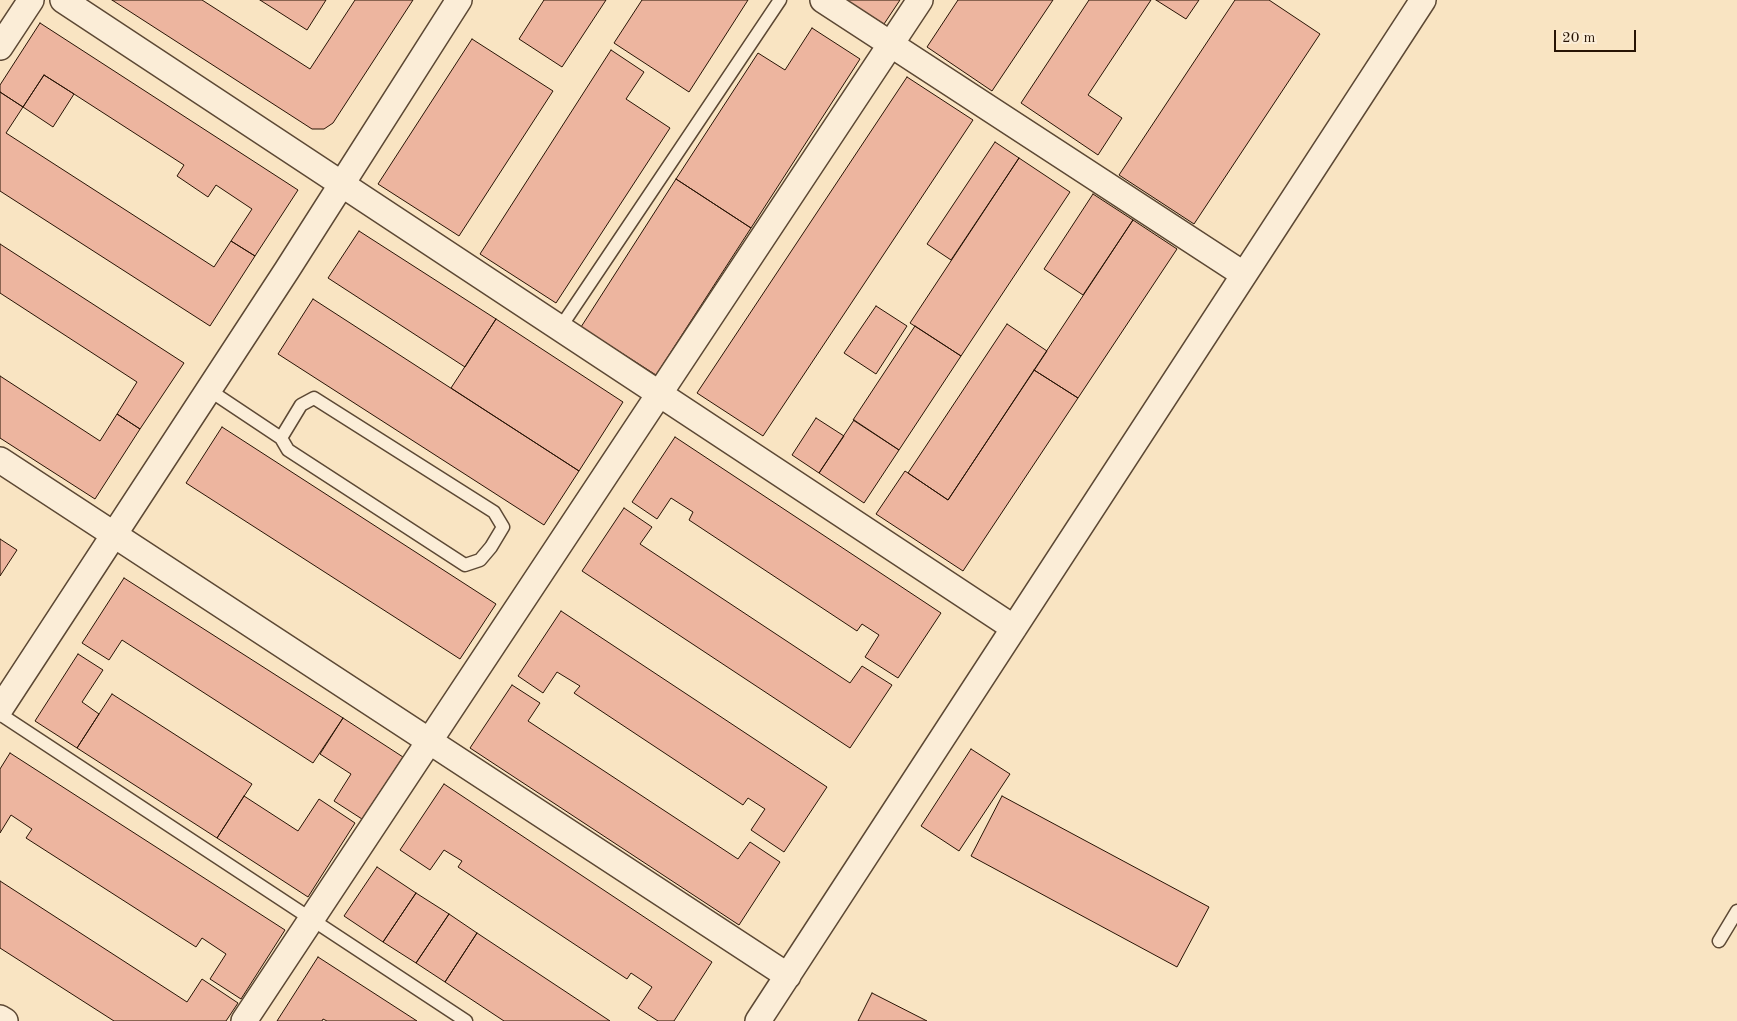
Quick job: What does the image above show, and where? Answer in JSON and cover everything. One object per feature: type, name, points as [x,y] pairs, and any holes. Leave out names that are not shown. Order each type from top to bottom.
[{"type":"street","points":[[0,47],[31,0]]},
{"type":"street","points":[[63,0],[1014,628]]},
{"type":"street","points":[[0,709],[209,390],[459,0]]},
{"type":"street","points":[[822,0],[1243,274]]},
{"type":"street","points":[[244,1021],[920,0]]},
{"type":"street","points":[[758,1021],[1423,0]]},
{"type":"street","points":[[0,460],[788,976]]},
{"type":"street","points":[[0,1018],[5,1021]]},
{"type":"lane","points":[[560,328],[780,0]]},
{"type":"lane","points":[[209,390],[281,438],[288,450],[465,565],[480,560],[491,547],[503,527],[494,512],[314,398],[301,405],[281,438]]},
{"type":"lane","points":[[0,714],[466,1021]]},
{"type":"lane","points":[[1719,941],[1737,911]]},
{"type":"building","points":[[112,0],[202,0],[310,69],[355,0],[413,0],[333,123],[324,129],[312,129]]},
{"type":"building","points":[[260,0],[326,0],[307,30]]},
{"type":"building","points":[[544,0],[606,0],[562,67],[519,39]]},
{"type":"building","points":[[642,0],[748,0],[689,92],[614,43]]},
{"type":"building","points":[[846,0],[900,0],[884,24]]},
{"type":"building","points":[[958,0],[1053,0],[992,91],[927,47]]},
{"type":"building","points":[[1089,0],[1151,0],[1088,95],[1122,118],[1098,155],[1021,103]]},
{"type":"building","points":[[1156,0],[1199,0],[1186,19]]},
{"type":"building","points":[[1235,0],[1269,0],[1320,34],[1194,224],[1119,175]]},
{"type":"building","points":[[40,23],[298,190],[255,256],[231,241],[252,209],[216,185],[208,197],[177,176],[184,165],[44,75],[23,107],[0,92],[0,85]]},
{"type":"building","points":[[812,28],[860,59],[751,228],[676,179],[758,53],[785,70]]},
{"type":"building","points":[[472,39],[553,91],[459,236],[378,184]]},
{"type":"building","points":[[611,50],[644,72],[626,99],[670,128],[556,303],[480,254]]},
{"type":"building","points":[[44,75],[74,94],[53,127],[23,107]]},
{"type":"building","points":[[907,77],[973,120],[763,436],[697,393]]},
{"type":"building","points":[[0,92],[23,107],[6,133],[214,267],[231,241],[255,256],[210,326],[0,191]]},
{"type":"building","points":[[995,142],[1019,158],[951,260],[927,244]]},
{"type":"building","points":[[1019,158],[1070,192],[961,356],[910,323]]},
{"type":"building","points":[[676,179],[751,228],[656,375],[581,327]]},
{"type":"building","points":[[1093,194],[1133,220],[1083,295],[1044,269]]},
{"type":"building","points":[[1133,220],[1177,249],[1078,398],[1034,370]]},
{"type":"building","points":[[359,231],[496,319],[465,367],[328,278]]},
{"type":"building","points":[[0,244],[184,363],[140,429],[117,414],[137,382],[0,293]]},
{"type":"building","points":[[313,299],[579,471],[544,525],[278,354]]},
{"type":"building","points":[[876,306],[907,326],[876,374],[844,353]]},
{"type":"building","points":[[496,319],[623,402],[579,471],[451,388]]},
{"type":"building","points":[[1007,324],[1047,351],[948,500],[908,473]]},
{"type":"building","points":[[915,326],[961,356],[899,450],[853,420]]},
{"type":"building","points":[[1034,370],[1078,398],[963,571],[876,514],[905,471],[948,500]]},
{"type":"building","points":[[0,376],[100,441],[117,414],[140,429],[95,499],[0,438]]},
{"type":"building","points":[[816,418],[844,436],[819,473],[792,455]]},
{"type":"building","points":[[854,420],[899,450],[864,503],[819,473]]},
{"type":"building","points":[[222,427],[496,604],[460,659],[186,483]]},
{"type":"building","points":[[675,437],[941,613],[898,678],[865,657],[879,635],[862,624],[857,631],[689,520],[693,512],[671,498],[657,519],[632,502]]},
{"type":"building","points":[[624,508],[652,527],[640,544],[850,683],[862,666],[892,685],[850,748],[582,571]]},
{"type":"building","points":[[0,539],[17,550],[0,576]]},
{"type":"building","points":[[124,578],[343,718],[313,763],[122,640],[109,660],[82,643]]},
{"type":"building","points":[[561,611],[827,787],[784,852],[751,830],[765,809],[748,798],[743,805],[574,693],[580,686],[557,672],[543,693],[518,676]]},
{"type":"building","points":[[78,654],[103,670],[82,702],[99,714],[77,748],[35,721]]},
{"type":"building","points":[[512,685],[540,703],[528,721],[738,859],[750,842],[780,862],[739,925],[470,748]]},
{"type":"building","points":[[112,694],[252,784],[217,838],[77,748]]},
{"type":"building","points":[[343,718],[403,757],[362,819],[334,801],[351,774],[320,754]]},
{"type":"building","points":[[971,749],[1010,774],[959,851],[921,826]]},
{"type":"building","points":[[10,753],[285,930],[241,999],[210,979],[226,954],[202,938],[196,947],[26,838],[32,829],[11,815],[0,833],[0,769]]},
{"type":"building","points":[[444,784],[712,962],[674,1021],[658,1021],[638,1008],[652,987],[631,973],[627,979],[458,867],[462,861],[444,850],[430,870],[400,850]]},
{"type":"building","points":[[244,796],[298,831],[319,799],[355,823],[308,897],[217,838]]},
{"type":"building","points":[[1002,796],[1209,907],[1177,967],[971,856]]},
{"type":"building","points":[[377,867],[416,893],[383,942],[344,916]]},
{"type":"building","points":[[0,881],[187,1002],[202,979],[238,1003],[226,1021],[114,1021],[0,948]]},
{"type":"building","points":[[416,893],[449,914],[416,963],[383,942]]},
{"type":"building","points":[[449,914],[477,933],[445,982],[416,963]]},
{"type":"building","points":[[477,933],[610,1021],[504,1021],[445,982]]},
{"type":"building","points":[[318,957],[417,1021],[327,1021],[323,1019],[322,1021],[277,1021]]},
{"type":"building","points":[[872,993],[927,1021],[858,1021]]}]
